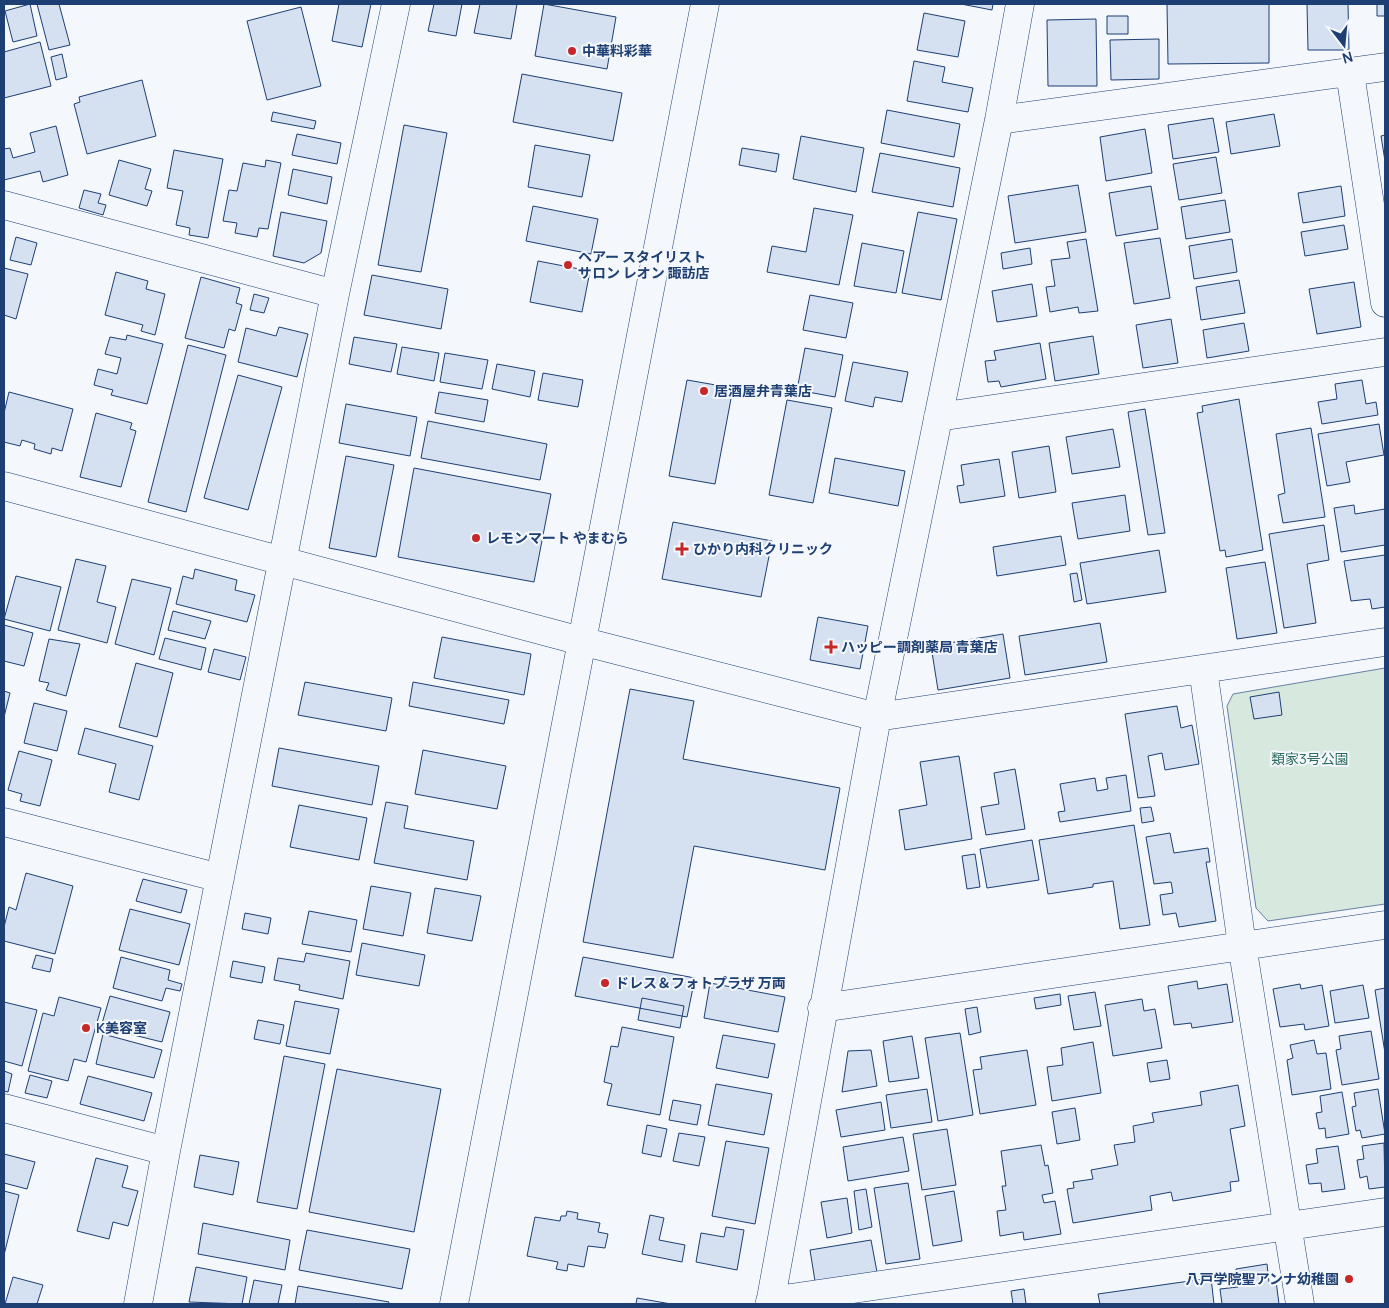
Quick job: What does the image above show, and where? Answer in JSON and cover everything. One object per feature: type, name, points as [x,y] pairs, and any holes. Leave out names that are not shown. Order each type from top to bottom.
[{"type":"street","points":[[138,1304],[166,1151],[335,294],[396,4]]},
{"type":"street","points":[[454,1304],[705,4]]},
{"type":"street","points":[[1020,4],[999,120],[877,717],[822,1008],[770,1303],[1385,1212]]},
{"type":"street","points":[[999,120],[1385,67]]},
{"type":"street","points":[[1350,72],[1385,303]]},
{"type":"street","points":[[4,205],[335,294]]},
{"type":"street","points":[[938,417],[1385,352]]},
{"type":"street","points":[[4,486],[582,641],[877,717],[1385,642]]},
{"type":"street","points":[[1203,669],[1242,945],[1289,1225],[1300,1304]]},
{"type":"street","points":[[4,822],[220,878]]},
{"type":"street","points":[[822,1008],[1385,925]]},
{"type":"street","points":[[4,1108],[166,1151]]},
{"type":"green space","name":"類家3号公園","points":[[1385,668],[1385,904],[1268,921],[1256,908],[1227,706],[1233,694]]},
{"type":"building","points":[[30,4],[37,36],[13,42],[5,11]]},
{"type":"building","points":[[37,4],[59,4],[70,45],[49,50]]},
{"type":"building","points":[[339,4],[371,4],[362,47],[332,41]]},
{"type":"building","points":[[434,4],[462,4],[456,36],[428,31]]},
{"type":"building","points":[[480,4],[517,4],[511,39],[474,33]]},
{"type":"building","points":[[544,4],[616,17],[607,69],[535,56]]},
{"type":"building","points":[[961,4],[993,4],[992,10]]},
{"type":"building","points":[[1167,4],[1269,4],[1269,63],[1168,64]]},
{"type":"building","points":[[1307,4],[1348,4],[1349,50],[1308,50]]},
{"type":"building","points":[[1377,4],[1385,4],[1385,16],[1377,16]]},
{"type":"building","points":[[301,7],[321,86],[267,100],[247,21]]},
{"type":"building","points":[[924,13],[965,21],[958,57],[917,50]]},
{"type":"building","points":[[1107,16],[1128,16],[1128,34],[1107,34]]},
{"type":"building","points":[[1096,19],[1097,86],[1048,86],[1047,20]]},
{"type":"building","points":[[1159,39],[1159,79],[1111,80],[1110,40]]},
{"type":"building","points":[[40,42],[51,86],[4,98],[4,52]]},
{"type":"building","points":[[62,54],[67,77],[56,80],[51,57]]},
{"type":"building","points":[[914,61],[945,67],[942,82],[973,88],[968,112],[907,101]]},
{"type":"building","points":[[522,74],[622,93],[613,141],[513,122]]},
{"type":"building","points":[[142,80],[156,136],[87,154],[74,104],[80,102],[79,97]]},
{"type":"building","points":[[887,110],[960,124],[954,157],[881,143]]},
{"type":"building","points":[[273,112],[316,121],[314,129],[271,121]]},
{"type":"building","points":[[1274,114],[1280,146],[1231,154],[1226,122]]},
{"type":"building","points":[[1213,118],[1219,152],[1173,159],[1168,125]]},
{"type":"building","points":[[404,125],[447,133],[421,272],[378,265]]},
{"type":"building","points":[[56,126],[68,175],[43,182],[40,171],[4,180],[4,149],[10,148],[13,158],[35,152],[30,133]]},
{"type":"building","points":[[1145,129],[1152,173],[1106,181],[1100,137]]},
{"type":"building","points":[[297,134],[341,143],[337,164],[292,155]]},
{"type":"building","points":[[1385,135],[1385,161],[1381,136]]},
{"type":"building","points":[[801,136],[864,148],[856,192],[793,179]]},
{"type":"building","points":[[535,145],[590,155],[582,197],[528,187]]},
{"type":"building","points":[[742,148],[779,154],[776,172],[739,165]]},
{"type":"building","points":[[174,150],[223,159],[208,238],[189,235],[190,228],[176,225],[183,191],[167,188]]},
{"type":"building","points":[[880,153],[960,168],[953,207],[872,192]]},
{"type":"building","points":[[1216,157],[1222,193],[1179,200],[1173,164]]},
{"type":"building","points":[[119,160],[151,169],[145,189],[152,191],[147,206],[109,195]]},
{"type":"building","points":[[266,160],[281,163],[268,229],[259,228],[257,237],[235,233],[237,223],[223,221],[229,190],[237,191],[243,163],[265,167]]},
{"type":"building","points":[[293,169],[332,177],[327,204],[288,195]]},
{"type":"building","points":[[1078,185],[1086,232],[1015,243],[1008,196]]},
{"type":"building","points":[[1151,186],[1158,229],[1116,236],[1109,193]]},
{"type":"building","points":[[1341,186],[1345,216],[1303,223],[1298,193]]},
{"type":"building","points":[[84,190],[101,194],[98,203],[106,205],[103,215],[79,208]]},
{"type":"building","points":[[1225,200],[1230,232],[1186,239],[1181,207]]},
{"type":"building","points":[[533,206],[598,219],[591,254],[526,241]]},
{"type":"building","points":[[814,208],[853,215],[839,285],[767,272],[772,246],[806,252]]},
{"type":"building","points":[[281,212],[327,221],[321,253],[304,263],[273,256]]},
{"type":"building","points":[[918,212],[957,219],[941,300],[902,293]]},
{"type":"building","points":[[1344,225],[1348,249],[1305,256],[1301,232]]},
{"type":"building","points":[[16,237],[37,243],[31,265],[10,260]]},
{"type":"building","points":[[1160,238],[1170,298],[1134,304],[1124,243]]},
{"type":"building","points":[[1086,239],[1098,311],[1079,313],[1078,307],[1050,312],[1046,287],[1055,286],[1051,260],[1070,258],[1067,242]]},
{"type":"building","points":[[1232,239],[1237,272],[1194,279],[1189,246]]},
{"type":"building","points":[[862,243],[904,251],[896,293],[854,286]]},
{"type":"building","points":[[1030,248],[1032,264],[1003,269],[1001,253]]},
{"type":"building","points":[[538,261],[590,271],[582,312],[530,302]]},
{"type":"building","points":[[4,268],[28,274],[16,319],[4,315]]},
{"type":"building","points":[[116,272],[148,281],[146,289],[165,294],[155,335],[141,331],[143,325],[105,315]]},
{"type":"building","points":[[372,275],[448,289],[441,329],[364,315]]},
{"type":"building","points":[[201,277],[240,288],[236,303],[242,305],[235,331],[229,329],[224,348],[185,338]]},
{"type":"building","points":[[1239,280],[1245,313],[1201,320],[1196,287]]},
{"type":"building","points":[[1354,282],[1361,327],[1317,334],[1309,289]]},
{"type":"building","points":[[1032,284],[1037,316],[997,322],[992,291]]},
{"type":"building","points":[[254,294],[269,298],[264,313],[250,310]]},
{"type":"building","points":[[810,295],[853,303],[846,338],[803,330]]},
{"type":"building","points":[[1171,319],[1178,363],[1143,368],[1136,325]]},
{"type":"building","points":[[1244,323],[1249,351],[1207,358],[1203,330]]},
{"type":"building","points":[[279,327],[308,334],[297,377],[238,362],[246,328],[276,336]]},
{"type":"building","points":[[127,335],[163,344],[147,404],[111,395],[113,390],[94,385],[98,369],[117,374],[121,358],[105,354],[110,337],[126,340]]},
{"type":"building","points":[[1093,336],[1099,374],[1055,381],[1049,343]]},
{"type":"building","points":[[354,337],[397,344],[391,372],[349,364]]},
{"type":"building","points":[[1040,343],[1046,379],[1001,387],[999,381],[988,382],[985,361],[996,360],[994,351]]},
{"type":"building","points":[[188,345],[226,355],[186,512],[148,502]]},
{"type":"building","points":[[402,347],[439,353],[434,381],[397,374]]},
{"type":"building","points":[[805,348],[843,355],[835,397],[797,390]]},
{"type":"building","points":[[445,353],[488,360],[482,389],[440,382]]},
{"type":"building","points":[[853,362],[908,372],[902,402],[875,397],[873,407],[845,401]]},
{"type":"building","points":[[497,364],[535,371],[530,397],[492,389]]},
{"type":"building","points":[[543,373],[583,380],[578,407],[538,400]]},
{"type":"building","points":[[238,375],[282,387],[248,510],[204,498]]},
{"type":"building","points":[[687,380],[733,388],[715,484],[669,476]]},
{"type":"building","points":[[1362,380],[1366,404],[1376,402],[1378,415],[1322,424],[1318,402],[1337,399],[1335,384]]},
{"type":"building","points":[[9,392],[73,409],[62,451],[52,448],[51,454],[34,449],[35,444],[22,440],[20,446],[4,442],[4,413]]},
{"type":"building","points":[[439,392],[488,400],[484,422],[435,413]]},
{"type":"building","points":[[1239,399],[1263,550],[1226,557],[1225,550],[1220,551],[1197,413],[1203,412],[1202,406]]},
{"type":"building","points":[[787,400],[832,408],[813,503],[769,495]]},
{"type":"building","points":[[346,404],[417,417],[410,456],[339,443]]},
{"type":"building","points":[[1145,409],[1165,533],[1148,535],[1128,412]]},
{"type":"building","points":[[96,413],[132,423],[130,429],[136,431],[121,487],[80,477]]},
{"type":"building","points":[[428,421],[547,444],[540,480],[421,458]]},
{"type":"building","points":[[1379,424],[1384,455],[1346,462],[1350,482],[1327,486],[1318,434]]},
{"type":"building","points":[[1311,428],[1325,517],[1283,523],[1278,495],[1285,493],[1276,434]]},
{"type":"building","points":[[1113,429],[1120,467],[1072,474],[1066,437]]},
{"type":"building","points":[[1049,446],[1056,492],[1019,498],[1012,452]]},
{"type":"building","points":[[346,456],[394,465],[376,557],[329,548]]},
{"type":"building","points":[[835,458],[905,471],[898,506],[829,493]]},
{"type":"building","points":[[999,459],[1005,496],[960,503],[957,486],[964,485],[961,465]]},
{"type":"building","points":[[414,468],[551,494],[534,582],[398,557]]},
{"type":"building","points":[[1125,495],[1130,531],[1078,539],[1072,503]]},
{"type":"building","points":[[1354,505],[1355,514],[1385,509],[1385,545],[1341,552],[1334,508]]},
{"type":"building","points":[[673,522],[772,541],[761,597],[662,579]]},
{"type":"building","points":[[1324,525],[1329,560],[1307,564],[1316,623],[1284,628],[1269,534]]},
{"type":"building","points":[[1061,536],[1066,565],[997,576],[993,547]]},
{"type":"building","points":[[1159,550],[1166,592],[1087,604],[1080,563]]},
{"type":"building","points":[[1385,555],[1385,607],[1372,609],[1370,599],[1351,601],[1344,561]]},
{"type":"building","points":[[76,559],[106,566],[97,602],[116,607],[107,643],[58,630]]},
{"type":"building","points":[[1265,562],[1277,633],[1237,639],[1226,568]]},
{"type":"building","points":[[195,569],[237,580],[235,590],[255,595],[247,622],[176,604],[183,576],[193,579]]},
{"type":"building","points":[[1077,573],[1082,600],[1074,602],[1070,574]]},
{"type":"building","points":[[16,576],[61,587],[50,631],[4,619]]},
{"type":"building","points":[[132,579],[171,588],[154,655],[115,644]]},
{"type":"building","points":[[173,611],[211,621],[205,639],[168,630]]},
{"type":"building","points":[[818,617],[868,626],[860,669],[810,660]]},
{"type":"building","points":[[1100,623],[1107,662],[1025,675],[1019,636]]},
{"type":"building","points":[[4,625],[33,633],[24,666],[4,661]]},
{"type":"building","points":[[1003,634],[1010,678],[938,690],[931,646]]},
{"type":"building","points":[[442,637],[531,654],[524,695],[434,678]]},
{"type":"building","points":[[165,638],[206,648],[201,670],[159,659]]},
{"type":"building","points":[[49,639],[80,644],[66,696],[46,690],[49,683],[39,681]]},
{"type":"building","points":[[214,649],[246,657],[240,680],[208,672]]},
{"type":"building","points":[[136,663],[173,673],[157,737],[119,727]]},
{"type":"building","points":[[305,682],[392,698],[386,731],[298,715]]},
{"type":"building","points":[[413,682],[509,700],[504,724],[409,706]]},
{"type":"building","points":[[630,689],[694,701],[683,759],[840,788],[825,870],[694,846],[673,958],[583,942]]},
{"type":"building","points":[[4,691],[10,693],[4,717]]},
{"type":"building","points":[[1279,692],[1282,715],[1254,719],[1250,697]]},
{"type":"building","points":[[34,703],[67,711],[57,751],[24,743]]},
{"type":"building","points":[[1177,706],[1181,728],[1192,725],[1199,764],[1165,770],[1162,753],[1148,756],[1155,796],[1138,798],[1125,714]]},
{"type":"building","points":[[85,728],[153,746],[139,800],[109,792],[116,764],[78,754]]},
{"type":"building","points":[[279,748],[379,766],[372,805],[272,786]]},
{"type":"building","points":[[423,750],[506,766],[497,809],[415,794]]},
{"type":"building","points":[[19,751],[52,760],[40,806],[20,801],[22,794],[8,790]]},
{"type":"building","points":[[959,756],[972,839],[905,850],[899,810],[927,805],[920,762]]},
{"type":"building","points":[[1015,769],[1025,829],[986,835],[981,807],[999,804],[994,773]]},
{"type":"building","points":[[1126,775],[1131,811],[1060,822],[1058,812],[1065,811],[1060,784],[1095,778],[1097,791],[1108,789],[1106,778]]},
{"type":"building","points":[[386,802],[408,806],[404,828],[474,841],[467,880],[374,863]]},
{"type":"building","points":[[299,805],[367,818],[359,860],[290,847]]},
{"type":"building","points":[[1151,807],[1154,821],[1142,823],[1140,808]]},
{"type":"building","points":[[1134,825],[1150,925],[1120,929],[1113,881],[1093,884],[1093,887],[1048,894],[1039,840]]},
{"type":"building","points":[[1170,833],[1174,853],[1208,848],[1210,862],[1206,862],[1216,921],[1179,927],[1176,913],[1163,915],[1160,895],[1173,893],[1171,882],[1154,884],[1146,837]]},
{"type":"building","points":[[1032,840],[1039,880],[987,888],[980,849]]},
{"type":"building","points":[[975,854],[980,887],[967,889],[962,856]]},
{"type":"building","points":[[26,873],[73,886],[55,954],[4,941],[4,927],[9,907],[16,910]]},
{"type":"building","points":[[143,879],[187,890],[181,913],[136,901]]},
{"type":"building","points":[[371,886],[411,893],[403,936],[363,929]]},
{"type":"building","points":[[435,888],[481,896],[472,941],[427,933]]},
{"type":"building","points":[[130,909],[190,924],[179,965],[119,950]]},
{"type":"building","points":[[309,911],[357,920],[351,952],[302,944]]},
{"type":"building","points":[[245,913],[271,918],[268,934],[242,929]]},
{"type":"building","points":[[362,943],[425,955],[419,986],[356,975]]},
{"type":"building","points":[[306,953],[350,961],[343,999],[299,990],[300,985],[274,980],[278,958],[304,962]]},
{"type":"building","points":[[36,955],[53,959],[50,972],[32,968]]},
{"type":"building","points":[[121,957],[170,970],[168,980],[182,984],[180,991],[166,988],[162,1001],[113,988]]},
{"type":"building","points":[[583,957],[695,978],[687,1017],[575,996]]},
{"type":"building","points":[[233,961],[265,967],[262,983],[230,977]]},
{"type":"building","points":[[1197,981],[1198,989],[1227,984],[1233,1022],[1192,1028],[1191,1023],[1174,1025],[1168,986]]},
{"type":"building","points":[[710,983],[785,997],[778,1032],[704,1018]]},
{"type":"building","points":[[1300,984],[1301,989],[1322,985],[1329,1026],[1305,1030],[1304,1024],[1280,1027],[1273,989]]},
{"type":"building","points":[[1363,985],[1369,1018],[1335,1023],[1330,991]]},
{"type":"building","points":[[1385,988],[1385,1053],[1375,990]]},
{"type":"building","points":[[1095,992],[1101,1026],[1074,1030],[1068,996]]},
{"type":"building","points":[[1060,994],[1061,1005],[1036,1009],[1034,998]]},
{"type":"building","points":[[110,996],[170,1012],[162,1042],[101,1027]]},
{"type":"building","points":[[59,997],[101,1008],[86,1062],[74,1059],[68,1081],[28,1071],[43,1013],[54,1016]]},
{"type":"building","points":[[642,998],[684,1006],[680,1028],[638,1020]]},
{"type":"building","points":[[1142,999],[1144,1011],[1155,1009],[1162,1048],[1113,1056],[1105,1005]]},
{"type":"building","points":[[295,1001],[339,1009],[330,1054],[286,1046]]},
{"type":"building","points":[[4,1002],[37,1010],[22,1066],[4,1061]]},
{"type":"building","points":[[977,1007],[981,1032],[969,1035],[965,1009]]},
{"type":"building","points":[[258,1020],[284,1025],[280,1044],[254,1039]]},
{"type":"building","points":[[622,1027],[674,1037],[660,1115],[607,1105],[612,1084],[604,1082],[611,1046],[618,1047]]},
{"type":"building","points":[[1371,1031],[1379,1079],[1342,1085],[1336,1050],[1341,1049],[1339,1036]]},
{"type":"building","points":[[960,1033],[973,1115],[938,1121],[925,1038]]},
{"type":"building","points":[[103,1034],[162,1050],[154,1078],[96,1064]]},
{"type":"building","points":[[723,1035],[775,1044],[768,1078],[716,1068]]},
{"type":"building","points":[[912,1036],[919,1078],[889,1082],[883,1041]]},
{"type":"building","points":[[1314,1040],[1317,1054],[1326,1053],[1331,1089],[1292,1095],[1287,1060],[1293,1058],[1290,1045]]},
{"type":"building","points":[[1093,1042],[1101,1093],[1052,1101],[1047,1067],[1063,1065],[1061,1048]]},
{"type":"building","points":[[871,1050],[877,1086],[842,1092],[848,1051]]},
{"type":"building","points":[[1027,1050],[1036,1105],[980,1114],[973,1070],[982,1069],[980,1057]]},
{"type":"building","points":[[284,1056],[325,1064],[297,1209],[257,1202]]},
{"type":"building","points":[[1167,1060],[1170,1079],[1150,1082],[1147,1063]]},
{"type":"building","points":[[337,1069],[441,1089],[414,1232],[309,1212]]},
{"type":"building","points":[[4,1071],[12,1074],[8,1092],[4,1091]]},
{"type":"building","points":[[30,1075],[52,1081],[47,1098],[25,1093]]},
{"type":"building","points":[[88,1076],[152,1093],[144,1121],[80,1104]]},
{"type":"building","points":[[716,1084],[772,1094],[764,1135],[708,1125]]},
{"type":"building","points":[[1238,1085],[1245,1126],[1230,1129],[1239,1181],[1230,1182],[1231,1191],[1173,1201],[1171,1192],[1150,1196],[1152,1210],[1073,1223],[1067,1189],[1074,1188],[1073,1182],[1093,1179],[1091,1170],[1118,1165],[1114,1145],[1135,1142],[1133,1126],[1154,1122],[1152,1113],[1202,1105],[1200,1092]]},
{"type":"building","points":[[927,1089],[932,1122],[891,1128],[886,1095]]},
{"type":"building","points":[[1378,1089],[1385,1134],[1362,1138],[1360,1130],[1356,1131],[1352,1107],[1356,1106],[1354,1093]]},
{"type":"building","points":[[1342,1092],[1349,1134],[1326,1138],[1325,1128],[1319,1129],[1316,1113],[1322,1112],[1320,1096]]},
{"type":"building","points":[[673,1100],[701,1105],[697,1125],[669,1120]]},
{"type":"building","points":[[881,1102],[885,1130],[841,1137],[836,1110]]},
{"type":"building","points":[[1075,1108],[1080,1140],[1057,1144],[1052,1112]]},
{"type":"building","points":[[647,1125],[667,1129],[661,1157],[642,1153]]},
{"type":"building","points":[[947,1129],[956,1185],[922,1190],[913,1134]]},
{"type":"building","points":[[679,1133],[705,1137],[699,1166],[673,1161]]},
{"type":"building","points":[[903,1137],[909,1171],[848,1181],[843,1147]]},
{"type":"building","points":[[726,1141],[769,1148],[755,1224],[712,1216]]},
{"type":"building","points":[[1384,1143],[1385,1187],[1369,1189],[1367,1176],[1360,1178],[1357,1160],[1364,1159],[1362,1146]]},
{"type":"building","points":[[1041,1145],[1045,1166],[1048,1165],[1053,1193],[1042,1195],[1044,1203],[1055,1201],[1061,1234],[1024,1240],[1023,1232],[1000,1236],[997,1211],[1006,1210],[1002,1186],[1006,1186],[1001,1151]]},
{"type":"building","points":[[1338,1146],[1345,1189],[1322,1192],[1321,1183],[1309,1184],[1306,1165],[1318,1163],[1316,1149]]},
{"type":"building","points":[[4,1154],[35,1162],[27,1189],[4,1183]]},
{"type":"building","points":[[200,1155],[239,1162],[233,1195],[194,1187]]},
{"type":"building","points":[[96,1158],[128,1166],[122,1187],[138,1191],[128,1226],[113,1222],[109,1239],[77,1231]]},
{"type":"building","points":[[908,1183],[920,1259],[886,1264],[874,1188]]},
{"type":"building","points":[[866,1189],[872,1227],[859,1230],[854,1191]]},
{"type":"building","points":[[4,1191],[19,1195],[4,1255]]},
{"type":"building","points":[[954,1191],[962,1241],[933,1246],[925,1196]]},
{"type":"building","points":[[847,1198],[852,1233],[827,1238],[821,1202]]},
{"type":"building","points":[[567,1211],[578,1213],[577,1219],[600,1223],[598,1232],[608,1234],[605,1248],[588,1246],[584,1267],[568,1264],[567,1271],[556,1269],[558,1262],[527,1256],[535,1217],[560,1221],[561,1216],[566,1216]]},
{"type":"building","points":[[650,1215],[664,1218],[659,1240],[685,1245],[682,1262],[642,1254]]},
{"type":"building","points":[[203,1223],[290,1240],[285,1270],[198,1254]]},
{"type":"building","points":[[726,1227],[744,1230],[737,1270],[696,1262],[701,1233],[724,1237]]},
{"type":"building","points":[[307,1230],[410,1249],[402,1289],[299,1270]]},
{"type":"building","points":[[871,1240],[877,1272],[815,1281],[810,1250]]},
{"type":"building","points":[[1267,1264],[1269,1282],[1276,1281],[1279,1304],[1222,1304],[1220,1289],[1238,1287],[1236,1269]]},
{"type":"building","points":[[196,1267],[247,1277],[242,1304],[189,1302]]},
{"type":"building","points":[[13,1277],[43,1285],[37,1304],[5,1304]]},
{"type":"building","points":[[1211,1278],[1214,1304],[1100,1304],[1098,1294]]},
{"type":"building","points":[[254,1280],[282,1285],[278,1304],[249,1304]]},
{"type":"building","points":[[298,1286],[389,1302],[388,1304],[295,1304]]},
{"type":"building","points":[[1024,1289],[1026,1304],[1013,1304],[1011,1291]]},
{"type":"building","points":[[637,1298],[671,1304],[636,1304]]},
{"type":"place","name":"中華料彩華","points":[[572,51]]},
{"type":"place","name":"ヘアー スタイリスト サロン レオン 諏訪店","points":[[568,265]]},
{"type":"place","name":"居酒屋弁青葉店","points":[[704,391]]},
{"type":"place","name":"レモンマート やまむら","points":[[476,538]]},
{"type":"place","name":"ひかり内科クリニック","points":[[682,549]]},
{"type":"place","name":"ハッピー調剤薬局 青葉店","points":[[831,647]]},
{"type":"place","name":"ドレス＆フォトプラザ 万両","points":[[605,983]]},
{"type":"place","name":"K美容室","points":[[86,1028]]},
{"type":"place","name":"八戸学院聖アンナ幼稚園","points":[[1349,1279]]}]
